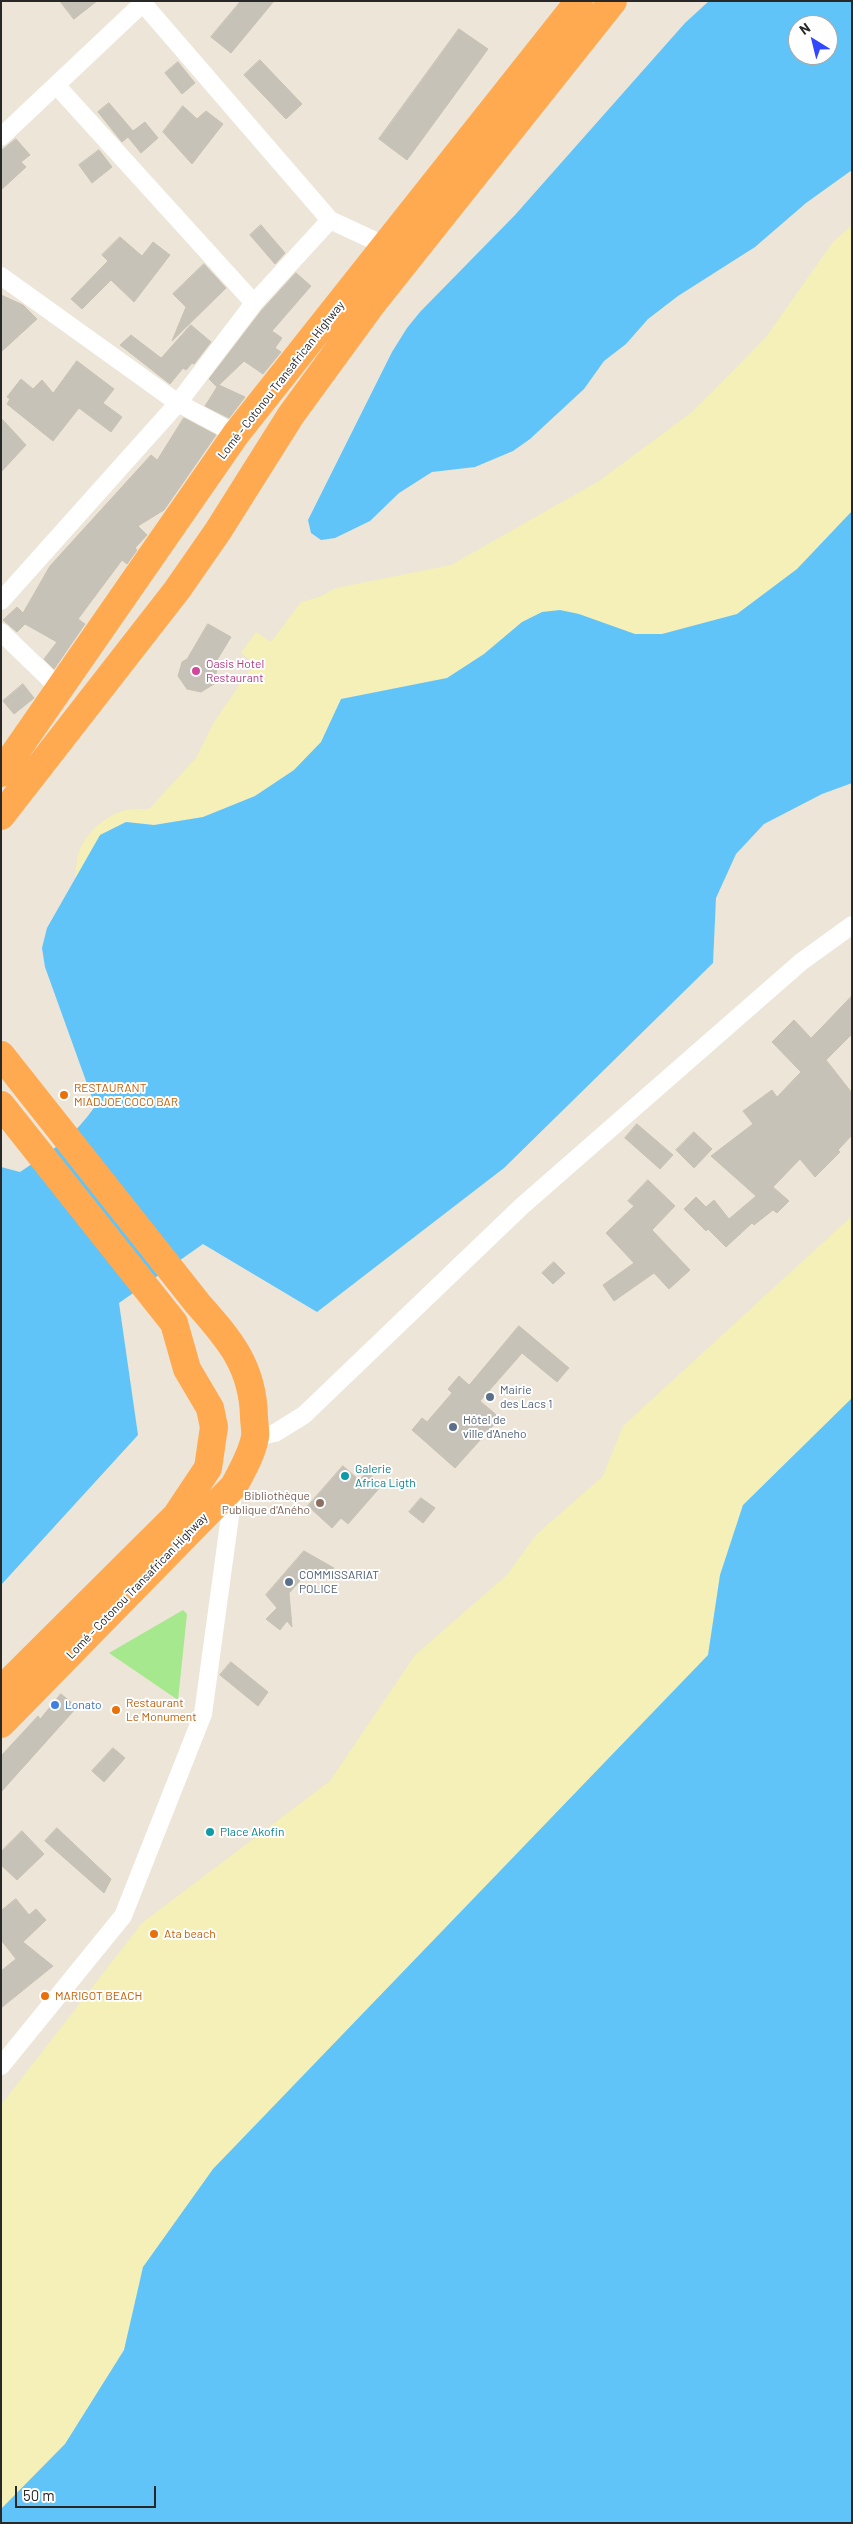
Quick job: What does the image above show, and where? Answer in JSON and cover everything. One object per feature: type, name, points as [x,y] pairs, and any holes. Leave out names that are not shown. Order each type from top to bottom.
[{"type":"highway","name":"Lomé - Cotonou Transafrican Highway","points":[[1,773],[236,434],[396,254],[579,1]]},
{"type":"highway","points":[[1,816],[177,590],[218,531],[291,415],[372,304],[396,254],[613,1]]},
{"type":"highway","name":"Lomé - Cotonou Transafrican Highway","points":[[1,1055],[31,1090],[198,1304],[228,1338],[244,1366],[252,1389],[255,1436],[246,1463],[234,1486],[1,1724]]},
{"type":"highway","name":"Lomé - Cotonou Transafrican Highway","points":[[1,1690],[176,1516],[208,1468],[214,1427],[210,1408],[188,1369],[174,1323],[3,1108]]},
{"type":"street","points":[[1,136],[57,86],[142,2],[330,220],[396,254]]},
{"type":"street","points":[[57,86],[254,303]]},
{"type":"street","points":[[1,601],[178,403],[254,303],[330,220]]},
{"type":"street","points":[[1,276],[178,403],[236,434]]},
{"type":"street","points":[[1,632],[59,688]]},
{"type":"street","points":[[255,1436],[275,1432],[304,1415],[522,1206],[793,968],[852,925]]},
{"type":"street","points":[[1,2066],[123,1916],[203,1714],[234,1486]]},
{"type":"green space","points":[[183,1610],[187,1614],[178,1700],[109,1653]]},
{"type":"sand","points":[[852,225],[852,511],[797,569],[737,614],[662,634],[635,634],[560,610],[522,622],[484,654],[447,678],[341,699],[321,742],[294,770],[255,796],[203,817],[154,825],[126,822],[100,835],[75,879],[77,859],[81,848],[96,827],[110,816],[126,810],[149,809],[196,758],[214,722],[254,664],[241,653],[256,632],[271,642],[301,602],[319,597],[336,588],[451,565],[599,481],[692,412],[717,387],[766,337],[833,242]]},
{"type":"sand","points":[[852,1216],[852,1398],[743,1505],[720,1575],[708,1655],[143,2267],[124,2350],[65,2444],[1,2509],[1,2105],[142,1923],[330,1781],[415,1655],[507,1575],[536,1535],[603,1476],[623,1426]]},
{"type":"water","points":[[709,1],[852,1],[852,170],[806,203],[755,247],[678,296],[648,319],[626,344],[604,361],[584,389],[530,439],[513,451],[475,467],[432,472],[399,493],[370,521],[335,538],[321,540],[311,533],[308,520],[392,352],[420,312],[515,215],[685,23]]},
{"type":"water","points":[[852,511],[852,783],[822,794],[764,824],[736,854],[716,898],[713,963],[504,1168],[317,1312],[203,1244],[119,1303],[138,1435],[1,1585],[1,1167],[20,1172],[71,1134],[95,1106],[45,967],[42,948],[47,928],[100,835],[126,822],[154,825],[203,817],[255,796],[294,770],[321,742],[341,699],[447,678],[484,654],[522,622],[542,612],[560,610],[579,614],[635,634],[662,634],[737,614],[797,569]]},
{"type":"water","points":[[852,1398],[852,2523],[1,2523],[1,2509],[65,2444],[124,2350],[143,2267],[213,2169],[708,1655],[720,1575],[743,1505]]},
{"type":"building","points":[[60,1],[97,1],[74,19]]},
{"type":"building","points":[[241,1],[274,1],[231,53],[211,37]]},
{"type":"building","points":[[459,29],[488,49],[407,160],[379,139]]},
{"type":"building","points":[[260,60],[302,104],[286,119],[244,75]]},
{"type":"building","points":[[178,62],[195,83],[182,94],[165,73]]},
{"type":"building","points":[[109,103],[133,131],[145,122],[158,138],[141,153],[128,137],[122,142],[98,112]]},
{"type":"building","points":[[183,106],[197,119],[206,111],[223,124],[192,164],[163,132]]},
{"type":"building","points":[[16,139],[30,155],[21,162],[26,167],[1,190],[1,151]]},
{"type":"building","points":[[99,150],[112,167],[92,183],[79,165]]},
{"type":"building","points":[[261,225],[285,253],[275,264],[250,235]]},
{"type":"building","points":[[120,237],[142,256],[153,242],[170,255],[134,302],[111,280],[82,309],[71,299],[108,261],[102,255]]},
{"type":"building","points":[[204,264],[226,288],[172,341],[186,307],[173,294]]},
{"type":"building","points":[[296,273],[311,286],[272,331],[282,338],[275,348],[281,352],[263,374],[244,361],[219,385],[245,397],[229,418],[205,406],[217,387],[209,379],[262,310]]},
{"type":"building","points":[[1,295],[23,305],[37,319],[1,352]]},
{"type":"building","points":[[191,325],[211,342],[194,364],[192,363],[186,370],[183,368],[170,384],[120,345],[131,335],[161,358]]},
{"type":"building","points":[[77,361],[114,389],[103,403],[122,417],[111,432],[79,408],[53,441],[7,404],[10,399],[7,397],[21,379],[33,389],[42,380],[53,393]]},
{"type":"building","points":[[1,418],[26,445],[1,472]]},
{"type":"building","points":[[184,418],[216,435],[164,510],[138,526],[147,535],[135,548],[137,550],[127,564],[122,560],[78,619],[85,624],[54,669],[44,659],[57,642],[25,624],[17,632],[3,620],[17,607],[23,613],[50,566],[151,455],[157,460]]},
{"type":"building","points":[[208,624],[231,637],[214,665],[217,669],[214,684],[201,692],[187,689],[178,676],[182,662],[187,659]]},
{"type":"building","points":[[23,684],[34,698],[14,714],[3,701]]},
{"type":"building","points":[[852,996],[852,1034],[826,1060],[852,1093],[852,1135],[838,1150],[840,1152],[815,1177],[800,1159],[773,1187],[789,1201],[777,1213],[773,1210],[754,1225],[752,1223],[726,1247],[708,1229],[706,1231],[684,1209],[696,1197],[706,1207],[714,1200],[729,1219],[756,1196],[711,1156],[753,1124],[743,1111],[772,1090],[777,1097],[801,1072],[772,1042],[794,1020],[811,1038]]},
{"type":"building","points":[[637,1124],[673,1155],[660,1169],[625,1138]]},
{"type":"building","points":[[694,1132],[712,1149],[694,1168],[676,1150]]},
{"type":"building","points":[[648,1180],[675,1206],[652,1230],[690,1270],[669,1289],[654,1273],[614,1301],[603,1285],[634,1263],[606,1233],[634,1206],[628,1201]]},
{"type":"building","points":[[554,1262],[565,1273],[553,1284],[542,1273]]},
{"type":"building","name":"Hôtel de ville d'Aneho","points":[[519,1326],[569,1368],[557,1382],[522,1353],[480,1401],[500,1418],[455,1468],[412,1430],[422,1418],[427,1422],[452,1393],[448,1389],[459,1376],[469,1385]]},
{"type":"building","points":[[343,1466],[359,1480],[367,1472],[382,1485],[348,1524],[341,1518],[332,1528],[308,1506]]},
{"type":"building","points":[[421,1498],[435,1508],[423,1523],[409,1512]]},
{"type":"building","points":[[304,1551],[334,1568],[325,1580],[307,1573],[289,1593],[292,1627],[287,1621],[280,1630],[266,1619],[277,1608],[266,1595]]},
{"type":"building","points":[[231,1662],[268,1692],[258,1706],[220,1675]]},
{"type":"building","points":[[61,1694],[77,1707],[1,1792],[1,1756],[38,1716],[40,1719]]},
{"type":"building","points":[[113,1748],[125,1758],[104,1782],[92,1771]]},
{"type":"building","points":[[57,1828],[111,1879],[104,1893],[45,1841]]},
{"type":"building","points":[[22,1831],[44,1854],[17,1880],[1,1865],[1,1852]]},
{"type":"building","points":[[16,1899],[29,1915],[36,1909],[46,1920],[23,1942],[53,1966],[1,2008],[1,1971],[16,1959],[1,1940],[1,1911]]},
{"type":"place","name":"Oasis Hotel Restaurant","points":[[196,671]]},
{"type":"place","name":"RESTAURANT MIADJOE COCO BAR","points":[[64,1095]]},
{"type":"place","name":"Mairie des Lacs 1","points":[[490,1397]]},
{"type":"place","name":"Hôtel de ville d'Aneho","points":[[453,1427]]},
{"type":"place","name":"Galerie Africa Ligth","points":[[345,1476]]},
{"type":"place","name":"Bibliothèque Publique d'Aného","points":[[320,1503]]},
{"type":"place","name":"COMMISSARIAT POLICE","points":[[289,1582]]},
{"type":"place","name":"Lonato","points":[[55,1705]]},
{"type":"place","name":"Restaurant Le Monument","points":[[116,1710]]},
{"type":"place","name":"Place Akofin","points":[[210,1832]]},
{"type":"place","name":"Ata beach","points":[[154,1934]]},
{"type":"place","name":"MARIGOT BEACH","points":[[45,1996]]}]
